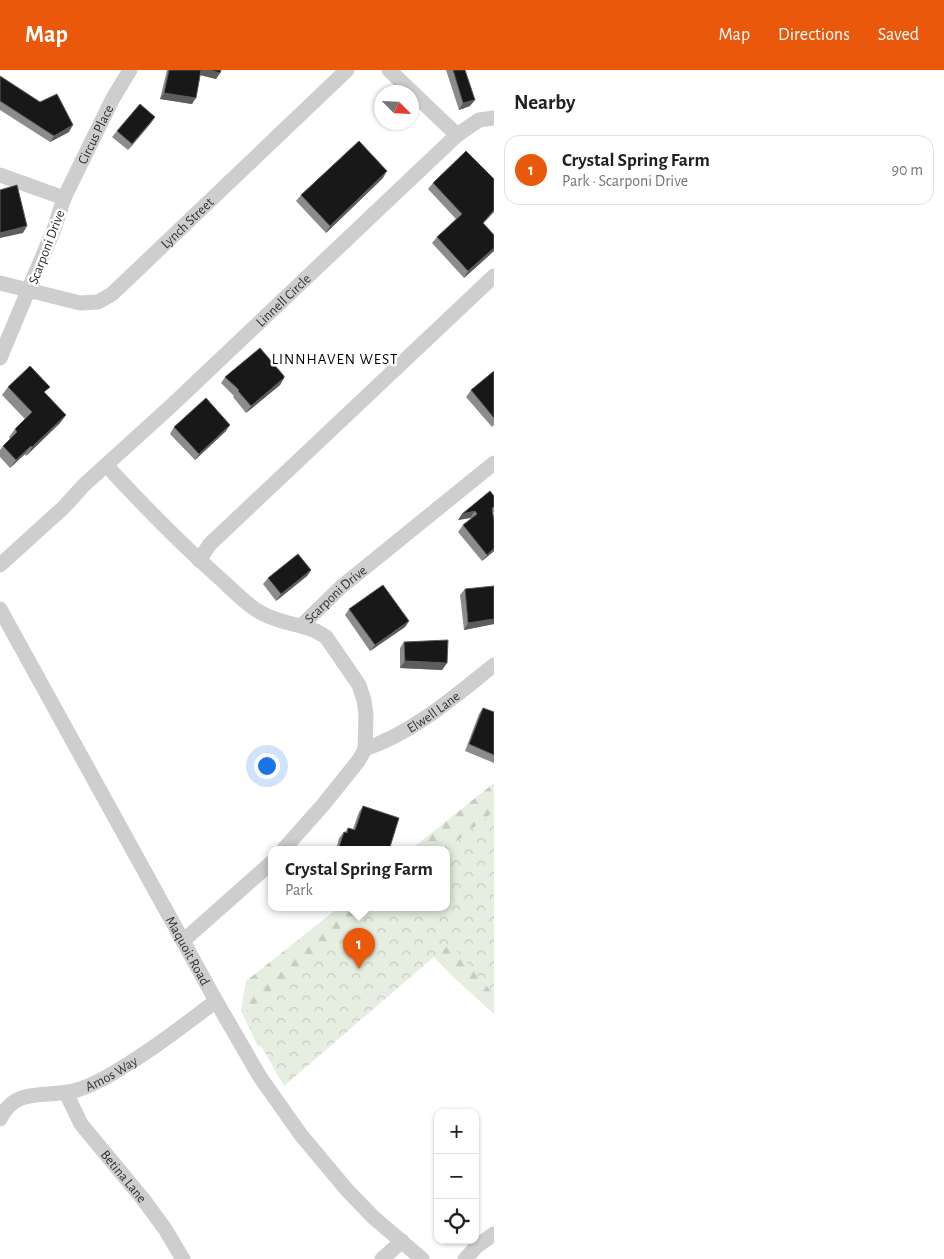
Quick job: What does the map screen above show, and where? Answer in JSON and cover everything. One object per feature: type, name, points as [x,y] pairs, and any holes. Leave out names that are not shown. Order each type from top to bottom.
[{"type":"street","name":"Circus Place","points":[[64,198],[112,100],[130,70]]},
{"type":"street","name":"Lynch Street","points":[[0,283],[80,303],[98,302],[112,294],[347,70]]},
{"type":"street","points":[[389,70],[457,134]]},
{"type":"street","name":"Linnell Circle","points":[[0,565],[64,507],[84,485],[186,393],[457,134],[479,120],[494,118]]},
{"type":"street","name":"Scarponi Drive","points":[[0,175],[64,198],[54,229],[0,358]]},
{"type":"street","points":[[199,560],[210,544],[494,276]]},
{"type":"street","name":"Scarponi Drive","points":[[365,749],[366,715],[360,685],[326,637],[301,626],[341,587],[494,463]]},
{"type":"street","points":[[106,465],[136,498],[199,560],[259,612],[277,620],[301,626]]},
{"type":"street","name":"Maquoit Road","points":[[0,609],[216,1001],[260,1077],[301,1135],[347,1190],[373,1216],[422,1259]]},
{"type":"street","name":"Elwell Lane","points":[[365,749],[384,743],[436,710],[494,665]]},
{"type":"street","points":[[287,846],[324,805],[365,749]]},
{"type":"street","points":[[183,941],[268,866]]},
{"type":"street","name":"Amos Way","points":[[0,1119],[5,1109],[18,1098],[35,1094],[66,1093],[102,1080],[153,1048],[216,1001]]},
{"type":"street","name":"Betina Lane","points":[[66,1093],[81,1124],[149,1207],[183,1259]]},
{"type":"street","points":[[465,1259],[476,1246],[494,1234]]},
{"type":"street","points":[[382,1259],[402,1241]]},
{"type":"green space","points":[[494,783],[494,1014],[449,973],[416,937],[272,1052],[257,1045],[241,1010],[246,981],[334,911],[450,911],[450,846],[415,846]]},
{"type":"green space","points":[[494,811],[494,995],[450,943],[284,1086],[243,1014],[371,911],[450,911],[450,847]]},
{"type":"building","points":[[169,70],[201,70],[196,98],[164,93]]},
{"type":"building","points":[[209,70],[221,70],[220,73]]},
{"type":"building","points":[[453,70],[465,70],[475,100],[463,103]]},
{"type":"building","points":[[0,76],[40,102],[57,94],[73,125],[54,136],[0,101]]},
{"type":"building","points":[[140,104],[155,117],[132,144],[117,131]]},
{"type":"building","points":[[359,141],[387,171],[330,226],[301,195]]},
{"type":"building","points":[[466,151],[494,179],[494,210],[483,223],[494,235],[494,248],[468,271],[437,237],[462,214],[433,183]]},
{"type":"building","points":[[17,185],[27,226],[0,233],[0,190]]},
{"type":"building","points":[[260,348],[284,378],[251,406],[239,390],[225,377]]},
{"type":"building","points":[[30,366],[50,387],[44,392],[66,415],[16,460],[3,446],[17,432],[15,429],[32,412],[8,387]]},
{"type":"building","points":[[494,371],[494,418],[471,390]]},
{"type":"building","points":[[206,398],[230,425],[199,454],[174,427]]},
{"type":"building","points":[[490,491],[494,496],[494,507],[492,508],[494,548],[487,555],[463,525],[477,514],[475,511],[462,514]]},
{"type":"building","points":[[298,554],[311,570],[281,594],[268,578]]},
{"type":"building","points":[[383,585],[409,621],[375,645],[349,609]]},
{"type":"building","points":[[494,586],[494,619],[468,623],[465,589]]},
{"type":"building","points":[[448,640],[447,663],[405,661],[404,642]]},
{"type":"building","points":[[483,708],[494,712],[494,755],[469,744]]},
{"type":"building","points":[[363,806],[399,818],[390,846],[339,846],[344,832],[347,833],[348,828],[355,830]]},
{"type":"place","name":"Crystal Spring Farm","points":[[359,969]]},
{"type":"district","name":"LINNHAVEN WEST","points":[[335,359]]}]
